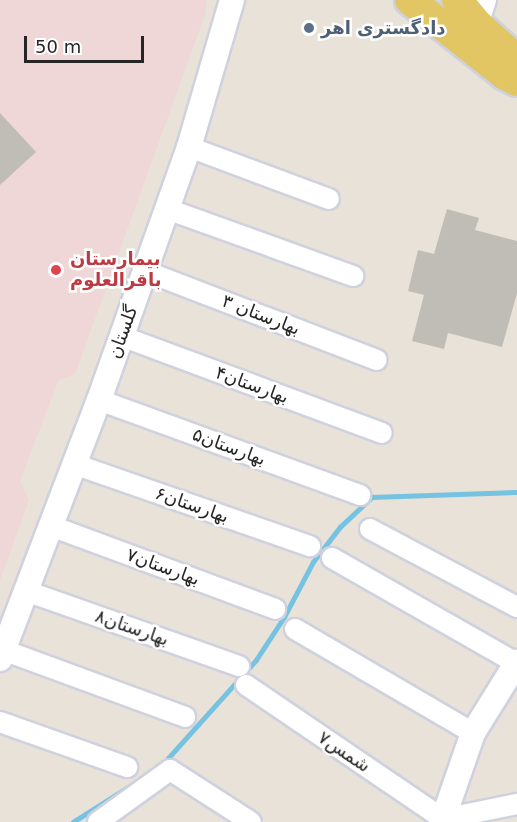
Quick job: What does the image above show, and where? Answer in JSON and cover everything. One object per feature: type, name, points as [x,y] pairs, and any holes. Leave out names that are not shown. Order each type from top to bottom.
[{"type":"main road","points":[[410,0],[505,75],[517,81]]},
{"type":"main road","points":[[457,0],[482,12],[517,60]]},
{"type":"street","name":"گلستان","points":[[2,654],[99,400],[189,147],[232,0]]},
{"type":"street","points":[[189,147],[329,199]]},
{"type":"street","points":[[167,209],[353,276]]},
{"type":"street","name":"بهارستان ۳","points":[[145,271],[377,360]]},
{"type":"street","name":"بهارستان۴","points":[[122,336],[382,433]]},
{"type":"street","name":"بهارستان۵","points":[[99,400],[360,495]]},
{"type":"street","name":"بهارستان۶","points":[[74,464],[310,546]]},
{"type":"street","name":"بهارستان۷","points":[[51,526],[275,609]]},
{"type":"street","points":[[370,529],[517,607]]},
{"type":"street","points":[[332,558],[517,663],[473,733],[443,820]]},
{"type":"street","name":"بهارستان۸","points":[[26,591],[239,666]]},
{"type":"street","points":[[295,629],[473,733]]},
{"type":"street","points":[[2,654],[185,717]]},
{"type":"street","name":"شمس۷","points":[[246,685],[443,820]]},
{"type":"street","points":[[0,722],[127,767]]},
{"type":"street","points":[[101,821],[171,770],[251,822]]},
{"type":"street","points":[[443,820],[517,804]]},
{"type":"shaded area","name":"بیمارستان باقرالعلوم","points":[[0,0],[206,0],[206,12],[75,374],[58,381],[20,481],[29,500],[0,580]]},
{"type":"building","points":[[0,113],[36,152],[0,185]]},
{"type":"building","points":[[447,209],[479,218],[475,230],[517,241],[517,293],[502,347],[448,333],[444,349],[412,341],[424,295],[408,291],[418,250],[434,254]]},
{"type":"waterway","points":[[161,766],[256,660],[284,617],[313,562],[340,527],[372,497],[517,492]]},
{"type":"waterway","points":[[73,822],[144,777]]},
{"type":"place","name":"دادگستری اهر","points":[[309,28]]},
{"type":"place","name":"بیمارستان باقرالعلوم","points":[[56,270]]}]
